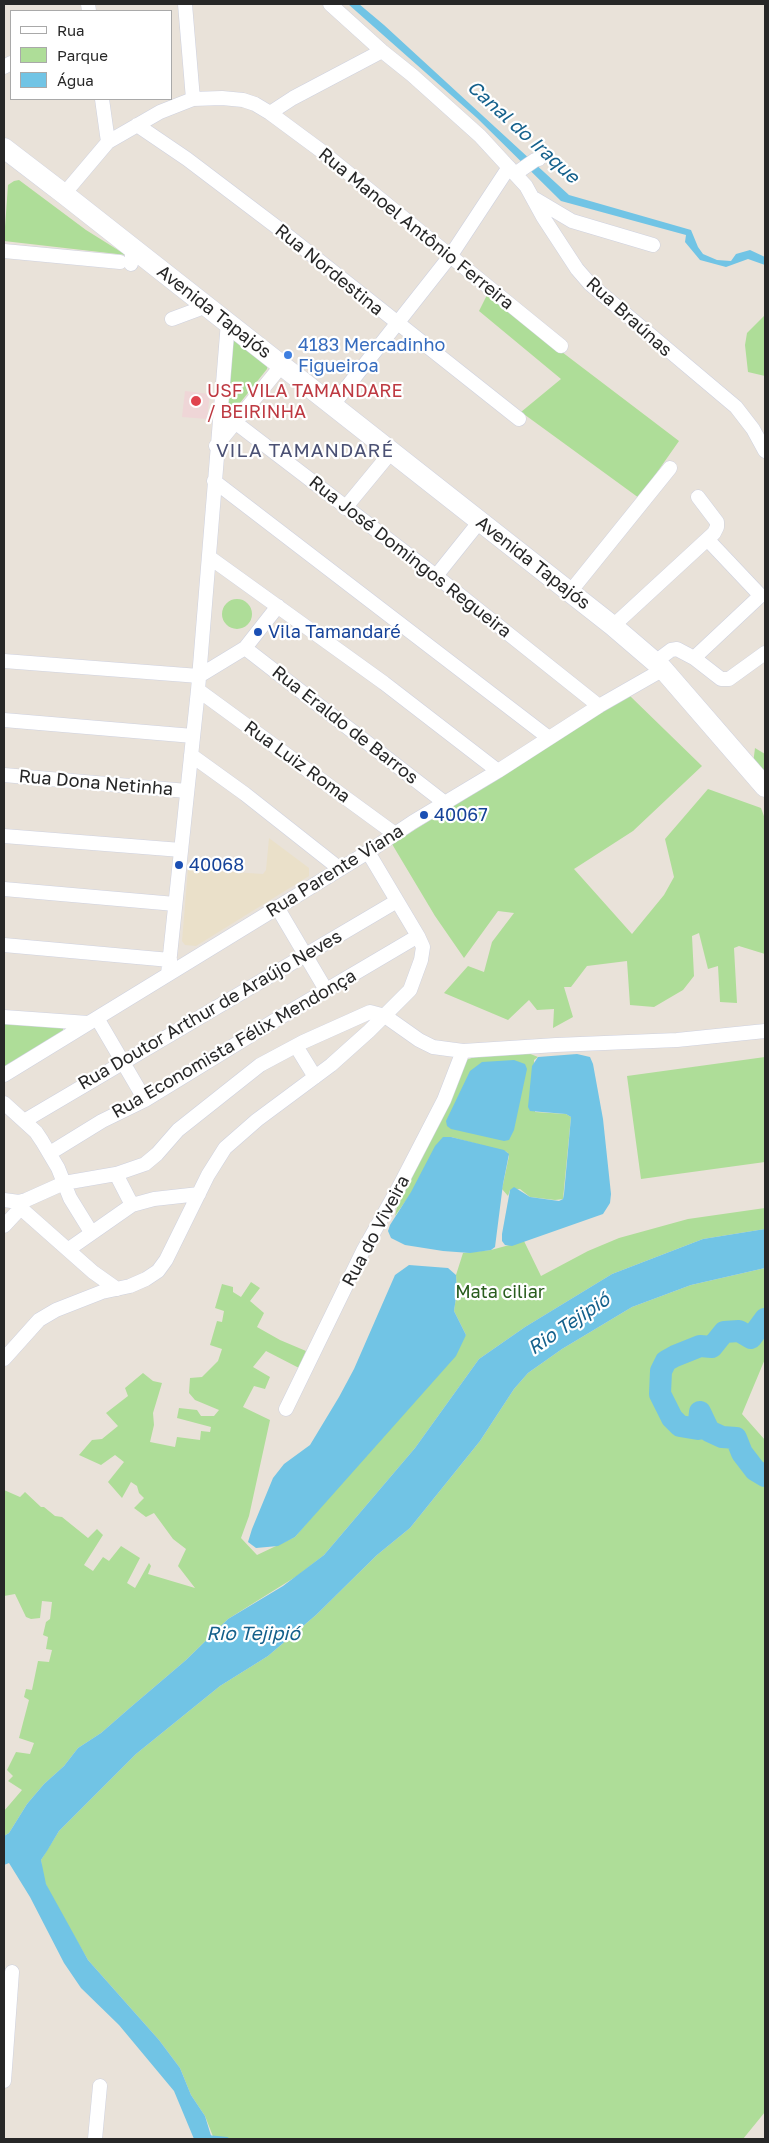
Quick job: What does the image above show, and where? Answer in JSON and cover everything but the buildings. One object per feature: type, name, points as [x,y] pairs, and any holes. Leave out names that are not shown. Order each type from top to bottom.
[{"type":"main road","name":"Avenida Tapajós","points":[[4,148],[64,194],[128,258],[207,306],[228,322],[570,592],[659,665],[765,787]]},
{"type":"street","points":[[185,4],[193,99]]},
{"type":"street","name":"Rua Braúnas","points":[[330,4],[454,112],[516,170],[534,198],[543,217],[590,284],[736,407],[753,429],[765,451]]},
{"type":"street","points":[[270,113],[382,51]]},
{"type":"street","name":"Rua Manoel Antônio Ferreira","points":[[64,194],[108,142],[160,112],[193,99],[222,98],[243,100],[255,104],[270,113],[452,256],[561,346]]},
{"type":"street","points":[[102,100],[108,142]]},
{"type":"street","name":"Rua Nordestina","points":[[137,125],[278,228],[519,419]]},
{"type":"street","points":[[332,406],[452,256],[516,170],[537,159]]},
{"type":"street","points":[[534,198],[572,221],[652,245]]},
{"type":"street","points":[[4,251],[128,258]]},
{"type":"street","points":[[172,319],[207,306]]},
{"type":"street","points":[[168,974],[198,690],[216,446],[228,322]]},
{"type":"street","points":[[216,446],[282,365]]},
{"type":"street","name":"Rua José Domingos Regueira","points":[[219,410],[344,508],[436,576],[599,706]]},
{"type":"street","points":[[344,508],[392,451]]},
{"type":"street","points":[[570,592],[670,468]]},
{"type":"street","points":[[214,481],[549,738]]},
{"type":"street","points":[[612,626],[708,540],[717,527],[717,522],[698,497]]},
{"type":"street","points":[[436,576],[480,521]]},
{"type":"street","points":[[694,658],[756,602],[759,594],[708,540]]},
{"type":"street","points":[[209,557],[384,683],[498,771]]},
{"type":"street","points":[[4,661],[199,676],[246,648],[278,606]]},
{"type":"street","name":"Rua Eraldo de Barros","points":[[246,648],[445,803]]},
{"type":"street","points":[[659,665],[673,649],[694,658],[721,679],[729,679],[765,653]]},
{"type":"street","name":"Rua Parente Viana","points":[[4,1075],[368,852],[599,706],[655,674],[659,665]]},
{"type":"street","name":"Rua Luiz Roma","points":[[198,690],[395,834]]},
{"type":"street","points":[[4,720],[193,736]]},
{"type":"street","points":[[191,754],[340,869]]},
{"type":"street","name":"Rua Dona Netinha","points":[[4,775],[187,791]]},
{"type":"street","points":[[4,836],[181,850]]},
{"type":"street","points":[[4,1360],[39,1320],[56,1310],[102,1292],[146,1279],[158,1271],[166,1260],[217,1160],[237,1136],[331,1065],[385,1016],[410,990],[417,975],[422,947],[418,936],[368,852]]},
{"type":"street","points":[[4,889],[175,904]]},
{"type":"street","name":"Rua Doutor Arthur de Araújo Neves","points":[[24,1121],[397,901]]},
{"type":"street","points":[[277,907],[326,990]]},
{"type":"street","name":"Rua Economista Félix Mendonça","points":[[50,1153],[102,1121],[145,1100],[418,936]]},
{"type":"street","points":[[4,945],[170,960]]},
{"type":"street","points":[[4,1200],[19,1202],[64,1183],[116,1174],[139,1167],[150,1161],[178,1130],[260,1065],[364,1013],[370,1012],[385,1016],[419,1040],[438,1048],[464,1051],[677,1040],[765,1031]]},
{"type":"street","points":[[4,1017],[92,1021],[123,1063],[145,1100]]},
{"type":"street","points":[[296,1046],[315,1077]]},
{"type":"street","name":"Rua do Viveira","points":[[286,1409],[363,1251],[398,1189],[444,1100],[464,1051]]},
{"type":"street","points":[[4,1103],[36,1132],[50,1153],[70,1198],[91,1232]]},
{"type":"street","points":[[116,1174],[132,1205]]},
{"type":"street","points":[[69,1249],[132,1205],[154,1199],[199,1194]]},
{"type":"street","points":[[19,1202],[24,1211],[93,1272],[117,1289]]},
{"type":"street","points":[[4,1226],[17,1212],[19,1202]]},
{"type":"street","points":[[4,2081],[12,1972]]},
{"type":"street","points":[[95,2139],[100,2086]]},
{"type":"shaded area","name":"USF VILA TAMANDARE / BEIRINHA","points":[[185,391],[210,394],[207,419],[182,417]]},
{"type":"shaded area","points":[[269,838],[309,868],[309,876],[196,946],[185,945],[182,941],[188,869],[263,874],[266,870]]},
{"type":"green space","points":[[19,180],[86,230],[126,255],[4,241],[8,185]]},
{"type":"green space","points":[[487,295],[679,441],[639,498],[521,412],[561,379],[479,311]]},
{"type":"green space","points":[[765,315],[765,376],[748,372],[745,345],[747,333]]},
{"type":"green space","points":[[232,339],[268,361],[267,369],[232,413],[224,407]]},
{"type":"green space","points":[[237,599],[248,603],[252,614],[248,625],[237,629],[226,625],[222,614],[226,603]]},
{"type":"green space","points":[[629,695],[702,766],[633,831],[574,869],[632,934],[664,895],[674,877],[665,839],[708,789],[761,808],[765,819],[765,954],[739,946],[734,948],[737,1003],[720,1002],[718,966],[708,969],[699,933],[692,936],[694,976],[683,990],[654,1007],[630,1005],[627,961],[587,966],[571,987],[564,987],[573,1017],[553,1028],[554,1009],[537,1010],[529,1000],[508,1020],[444,993],[468,966],[484,972],[492,942],[514,913],[498,911],[464,958],[435,916],[392,844]]},
{"type":"green space","points":[[755,748],[765,754],[765,782],[753,764]]},
{"type":"green space","points":[[4,1018],[63,1027],[63,1031],[4,1067]]},
{"type":"green space","points":[[528,1053],[538,1057],[534,1060],[535,1112],[566,1114],[571,1117],[563,1199],[530,1197],[520,1189],[510,1190],[508,1196],[502,1189],[509,1156],[507,1152],[451,1137],[395,1216],[397,1207],[466,1060],[483,1054]]},
{"type":"green space","points":[[765,1057],[765,1162],[641,1179],[627,1076]]},
{"type":"green space","name":"Mata ciliar","points":[[765,1208],[765,1229],[703,1239],[612,1274],[525,1327],[479,1359],[415,1448],[324,1555],[297,1576],[228,1619],[186,1660],[101,1733],[78,1748],[64,1766],[44,1784],[27,1804],[9,1833],[4,1836],[4,1811],[22,1790],[8,1781],[13,1776],[7,1770],[16,1752],[30,1754],[34,1743],[19,1738],[29,1700],[24,1697],[26,1689],[32,1690],[38,1661],[49,1662],[52,1650],[46,1649],[48,1637],[43,1635],[46,1622],[50,1619],[52,1602],[42,1601],[40,1618],[31,1619],[26,1617],[15,1594],[4,1596],[4,1490],[20,1497],[25,1492],[41,1507],[44,1507],[55,1516],[62,1517],[88,1538],[97,1529],[103,1535],[84,1565],[93,1571],[103,1557],[109,1561],[121,1546],[140,1558],[127,1583],[135,1588],[149,1563],[151,1566],[148,1574],[195,1588],[178,1566],[186,1549],[173,1539],[154,1513],[146,1517],[134,1508],[144,1498],[139,1493],[137,1486],[131,1482],[122,1498],[108,1482],[124,1462],[115,1455],[101,1465],[79,1455],[92,1440],[102,1439],[118,1426],[106,1413],[128,1396],[125,1388],[143,1373],[153,1381],[162,1383],[153,1413],[154,1425],[150,1442],[175,1447],[177,1437],[200,1440],[201,1431],[210,1432],[211,1427],[177,1418],[179,1408],[197,1410],[201,1416],[214,1416],[219,1410],[195,1400],[189,1393],[190,1378],[202,1377],[218,1361],[222,1349],[210,1345],[217,1321],[222,1322],[224,1311],[215,1308],[222,1284],[233,1287],[233,1292],[241,1297],[251,1282],[260,1288],[250,1301],[264,1313],[257,1327],[280,1340],[306,1351],[299,1368],[266,1351],[253,1367],[270,1377],[265,1389],[254,1386],[243,1407],[270,1420],[249,1516],[241,1538],[257,1555],[295,1537],[466,1335],[454,1311],[457,1291],[456,1275],[463,1253],[491,1250],[524,1241],[541,1276],[588,1251],[619,1238],[688,1219]]},
{"type":"green space","points":[[765,1268],[765,1359],[742,1414],[765,1440],[765,2112],[743,2139],[214,2139],[205,2116],[191,2095],[180,2068],[159,2040],[88,1960],[53,1900],[43,1878],[41,1860],[59,1831],[136,1754],[220,1686],[268,1656],[316,1615],[377,1555],[410,1528],[480,1441],[514,1389],[528,1373],[562,1349],[632,1307],[691,1285]]},
{"type":"water","points":[[348,4],[359,4],[384,25],[569,195],[691,230],[703,254],[717,260],[731,261],[736,254],[750,250],[765,257],[765,265],[748,259],[726,267],[700,260],[685,242],[686,235],[561,201],[477,118]]},
{"type":"water","points":[[577,1054],[590,1057],[593,1064],[603,1119],[611,1194],[610,1203],[603,1214],[512,1246],[505,1245],[502,1241],[502,1234],[510,1190],[514,1187],[530,1197],[559,1201],[563,1199],[571,1117],[566,1114],[530,1111],[528,1107],[532,1066],[538,1057]]},
{"type":"water","points":[[514,1060],[525,1064],[527,1069],[514,1130],[509,1140],[504,1141],[451,1129],[447,1126],[446,1121],[470,1071],[482,1062]]},
{"type":"water","points":[[443,1137],[451,1137],[504,1150],[509,1154],[495,1247],[491,1250],[470,1253],[405,1245],[391,1238],[388,1231],[435,1146]]},
{"type":"water","name":"Rio Tejipió","points":[[765,1229],[765,1268],[691,1285],[632,1307],[562,1349],[528,1373],[514,1389],[480,1441],[410,1528],[377,1555],[316,1615],[268,1656],[220,1686],[136,1754],[59,1831],[41,1860],[46,1884],[88,1960],[159,2040],[180,2068],[191,2095],[205,2116],[212,2139],[194,2139],[174,2091],[119,2025],[81,1988],[64,1963],[30,1897],[9,1863],[4,1865],[4,1836],[9,1833],[27,1804],[44,1784],[64,1766],[78,1748],[101,1733],[186,1660],[228,1619],[283,1586],[324,1555],[415,1448],[479,1359],[525,1327],[612,1274],[703,1239]]},
{"type":"water","points":[[409,1265],[448,1268],[456,1275],[457,1291],[454,1311],[466,1335],[456,1356],[295,1537],[278,1546],[256,1548],[248,1542],[273,1478],[284,1464],[310,1445],[354,1369],[395,1275]]},
{"type":"waterway","points":[[765,1319],[751,1338],[739,1331],[724,1332],[712,1347],[700,1346],[666,1361],[661,1371],[660,1394],[672,1418],[680,1426],[698,1429],[700,1412],[709,1431],[722,1437],[736,1438],[742,1453],[755,1470],[765,1476]]},
{"type":"waterway","points":[[207,2137],[227,2139]]},
{"type":"place","name":"4183 Mercadinho Figueiroa","points":[[288,355]]},
{"type":"place","name":"USF VILA TAMANDARE / BEIRINHA","points":[[196,401]]},
{"type":"place","name":"Vila Tamandaré","points":[[258,632]]},
{"type":"place","name":"40067","points":[[424,815]]},
{"type":"place","name":"40068","points":[[179,865]]},
{"type":"district","name":"VILA TAMANDARÉ","points":[[305,451]]},
{"type":"water label","name":"Canal do Iraque","points":[[523,132]]}]
